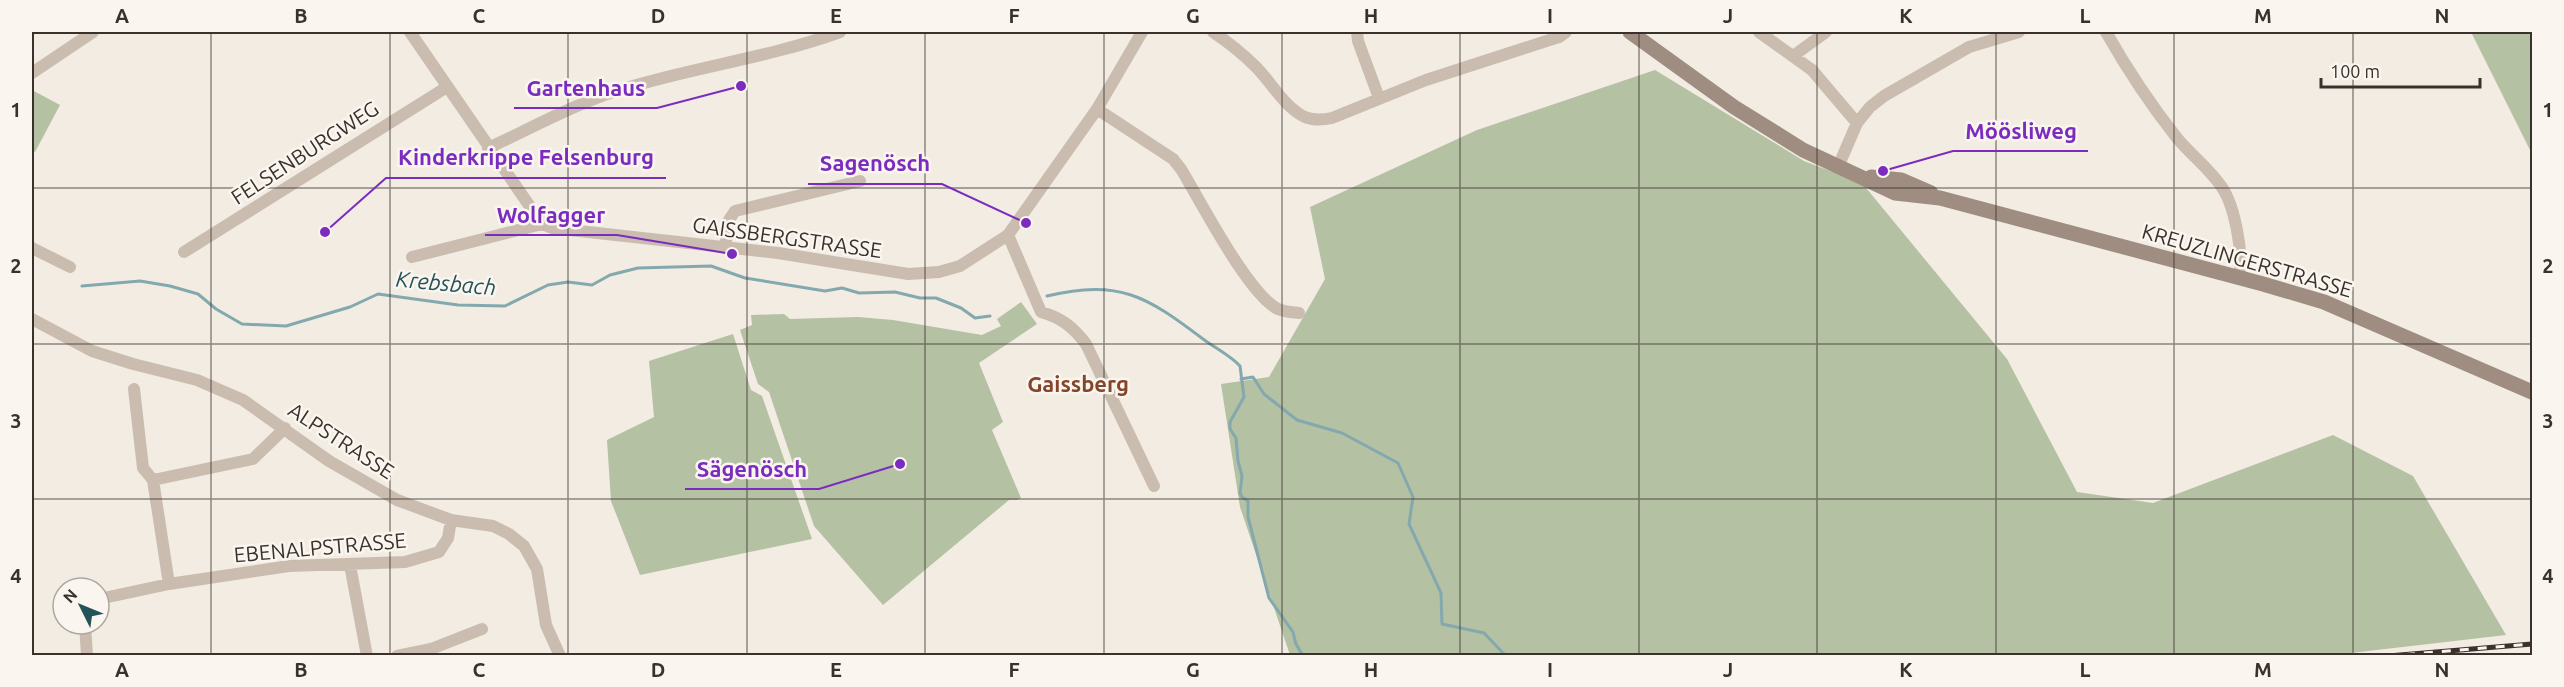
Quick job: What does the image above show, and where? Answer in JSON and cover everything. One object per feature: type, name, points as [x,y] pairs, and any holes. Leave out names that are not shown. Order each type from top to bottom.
[{"type":"street","points":[[32,73],[93,32]]},
{"type":"street","points":[[410,32],[542,224],[412,257]]},
{"type":"street","points":[[488,148],[609,93],[796,48],[840,32]]},
{"type":"street","name":"GAISSBERGSTRASSE","points":[[542,224],[552,228],[725,248],[908,274],[939,272],[960,266],[1008,235],[1097,109],[1142,32]]},
{"type":"street","points":[[1213,32],[1230,43],[1257,68],[1294,110],[1313,119],[1332,118],[1379,98],[1559,37],[1566,32]]},
{"type":"street","points":[[1357,32],[1358,41],[1379,98]]},
{"type":"street","name":"KREUZLINGERSTRASSE","points":[[1629,32],[1769,130],[1838,167],[1862,176],[1894,193],[1940,198],[2324,302],[2532,392]]},
{"type":"street","points":[[1759,32],[1793,56],[1826,84],[1857,123]]},
{"type":"street","points":[[1793,56],[1826,32]]},
{"type":"street","points":[[1838,167],[1857,123],[1870,107],[1884,96],[1969,46],[2019,32]]},
{"type":"street","points":[[2106,32],[2133,79],[2178,139],[2223,189],[2234,216],[2240,263],[2239,278]]},
{"type":"street","name":"FELSENBURGWEG","points":[[183,252],[447,87]]},
{"type":"street","points":[[1097,109],[1173,159],[1252,286],[1274,307],[1282,311],[1299,313]]},
{"type":"street","points":[[725,248],[729,220],[735,211],[860,181]]},
{"type":"street","points":[[1008,235],[1041,312],[1057,317],[1073,327],[1086,344],[1154,486]]},
{"type":"street","points":[[32,248],[70,267]]},
{"type":"street","name":"ALPSTRASSE","points":[[32,319],[92,351],[197,380],[243,399],[329,461],[372,488],[397,500],[451,520],[493,526],[508,534],[524,546],[537,569],[546,625],[560,656]]},
{"type":"street","points":[[134,389],[143,468],[153,480],[169,584]]},
{"type":"street","points":[[153,480],[253,459],[285,428]]},
{"type":"street","name":"EBENALPSTRASSE","points":[[111,596],[169,584],[289,566],[405,562],[439,552],[448,538],[451,520]]},
{"type":"street","points":[[350,565],[367,656]]},
{"type":"street","points":[[397,656],[431,649],[482,629]]},
{"type":"street","points":[[86,636],[87,656]]},
{"type":"green space","points":[[2471,32],[2532,32],[2532,154]]},
{"type":"green space","points":[[1655,70],[1804,161],[1862,183],[2007,359],[2077,492],[2153,503],[2333,435],[2413,476],[2506,635],[2325,656],[1290,655],[1240,507],[1221,384],[1269,377],[1325,279],[1310,207],[1477,130]]},
{"type":"green space","points":[[32,90],[60,105],[35,152],[32,150]]},
{"type":"green space","points":[[1021,302],[1037,324],[979,363],[1003,422],[992,430],[1021,498],[1009,500],[883,605],[814,526],[769,392],[758,384],[740,330],[752,325],[751,315],[784,314],[790,319],[858,317],[893,320],[982,335],[1001,326],[997,319]]},
{"type":"green space","points":[[733,334],[751,390],[762,396],[812,539],[640,575],[611,501],[607,440],[654,417],[649,361]]},
{"type":"waterway","name":"Krebsbach","points":[[82,286],[140,281],[170,286],[198,294],[216,309],[242,324],[286,326],[350,307],[378,294],[458,305],[505,306],[548,285],[568,282],[592,285],[610,275],[638,268],[711,266],[745,278],[825,291],[842,288],[859,293],[895,292],[920,298],[936,298],[961,308],[975,318],[990,316]]},
{"type":"waterway","points":[[1047,296],[1094,290],[1131,295],[1165,312],[1228,355],[1240,366],[1244,397],[1230,422],[1230,429],[1236,438],[1242,476],[1240,493],[1248,501],[1248,517],[1269,598],[1293,632],[1296,644],[1303,656]]},
{"type":"waterway","points":[[1241,379],[1253,377],[1264,394],[1297,420],[1342,433],[1398,463],[1413,497],[1409,524],[1441,593],[1442,624],[1484,633],[1504,654]]},
{"type":"railway","points":[[2388,656],[2532,644]]},
{"type":"place","name":"Gartenhaus","points":[[741,86]]},
{"type":"place","name":"Möösliweg","points":[[1883,171]]},
{"type":"place","name":"Sagenösch","points":[[1026,223]]},
{"type":"place","name":"Kinderkrippe Felsenburg","points":[[325,232]]},
{"type":"place","name":"Wolfagger","points":[[732,254]]},
{"type":"place","name":"Sägenösch","points":[[900,464]]},
{"type":"district","name":"Gaissberg","points":[[1078,384]]}]
